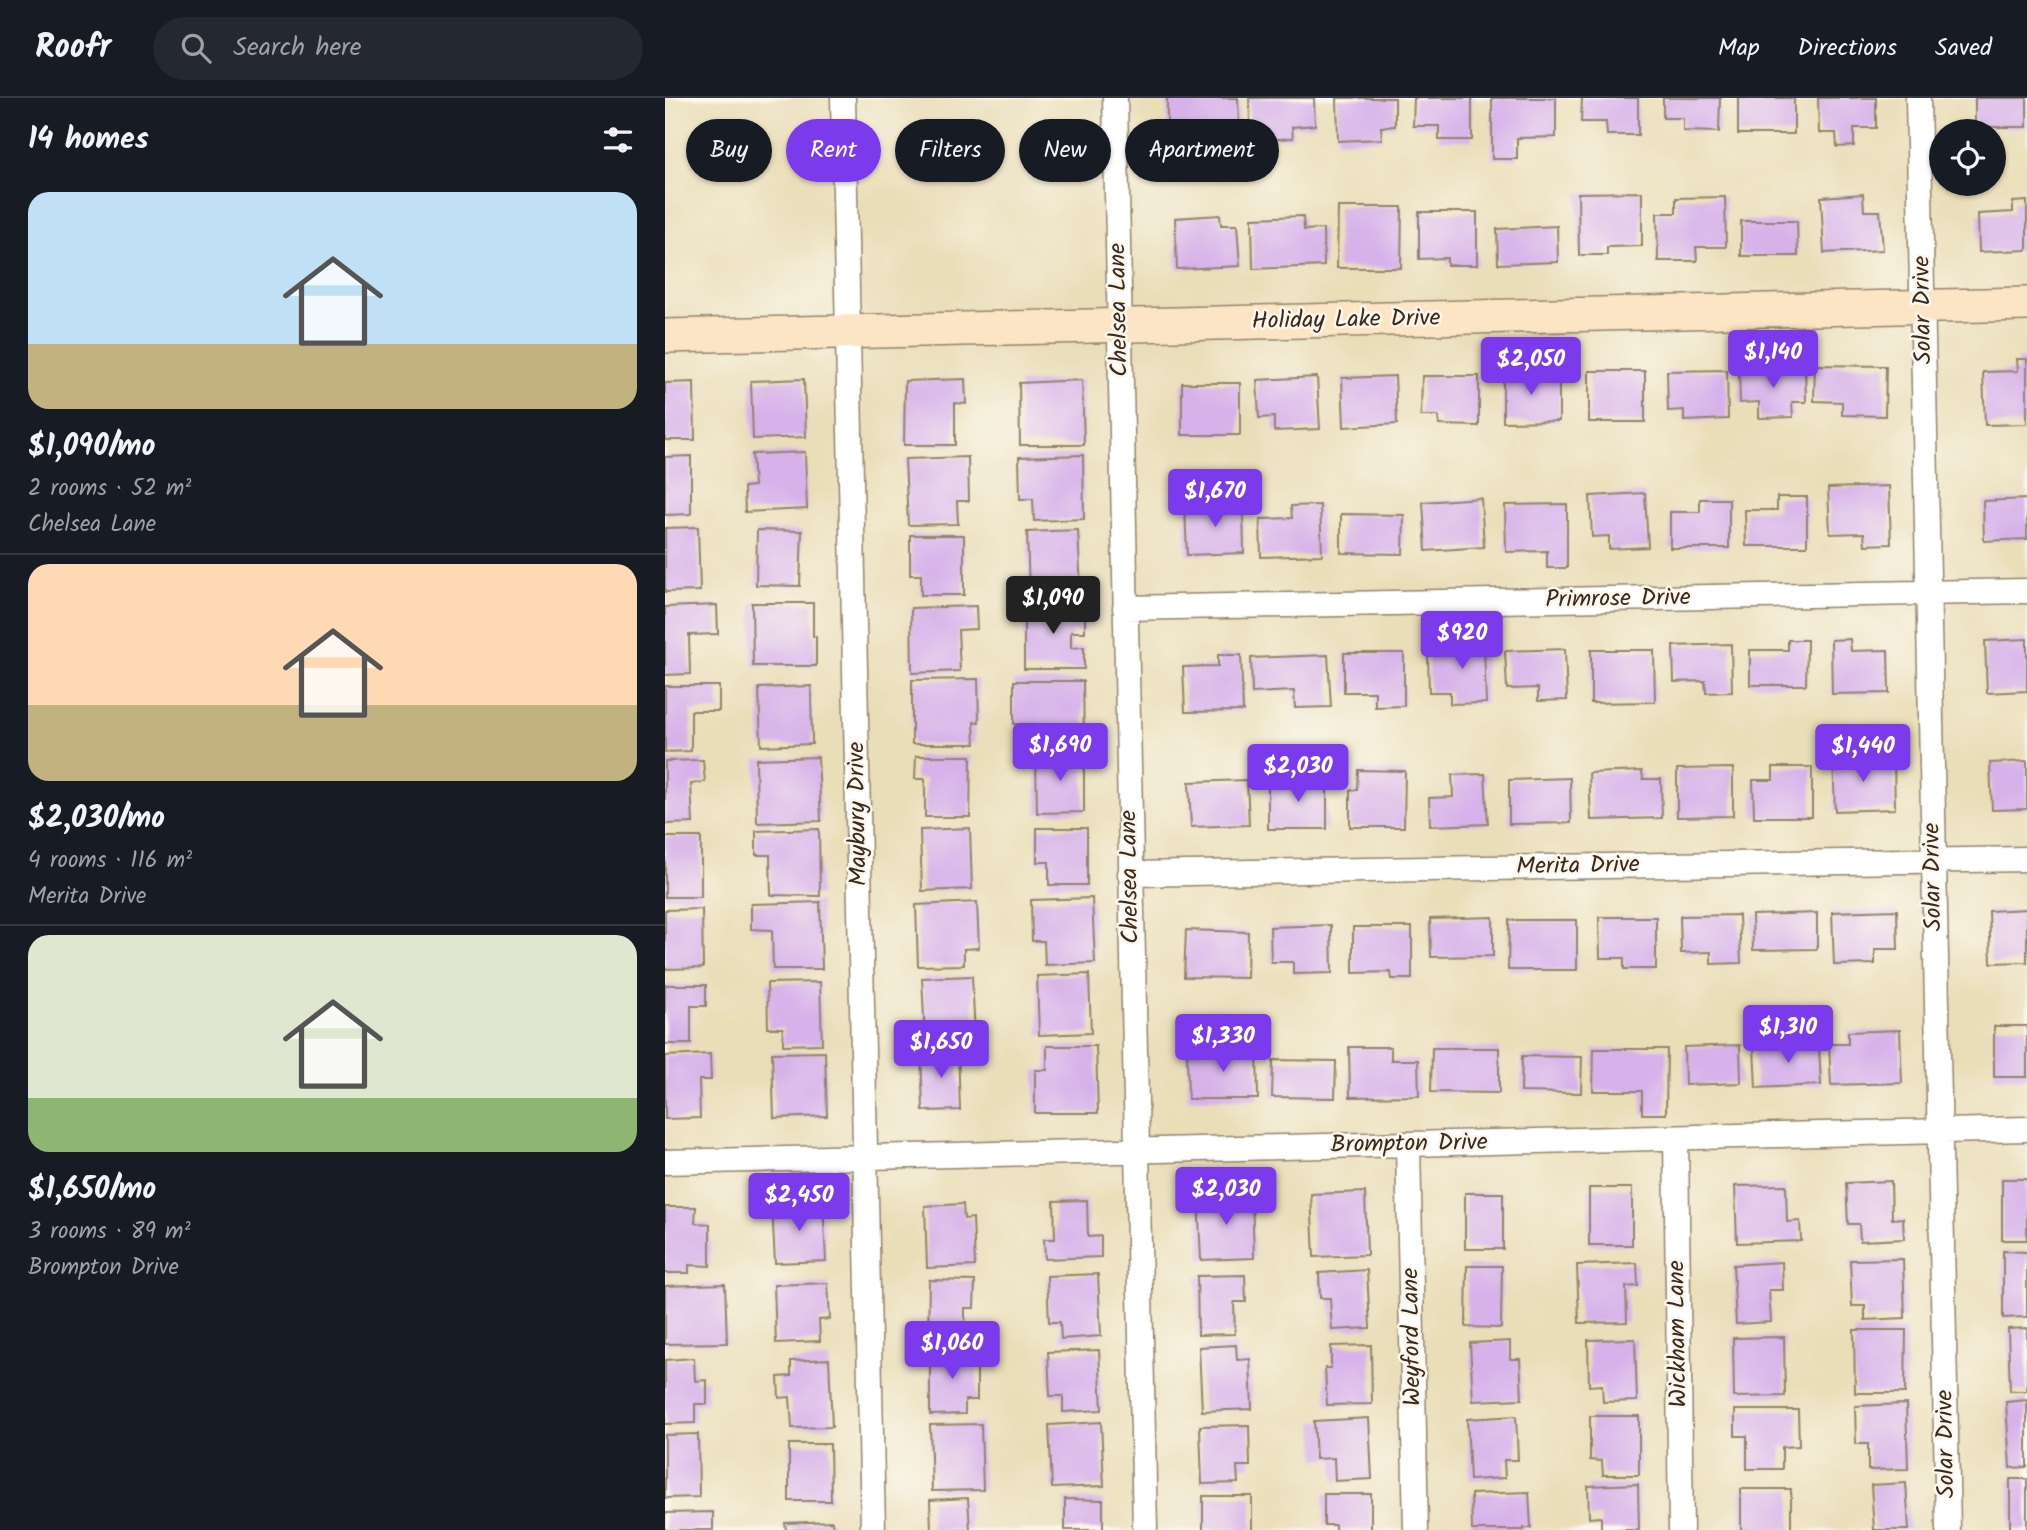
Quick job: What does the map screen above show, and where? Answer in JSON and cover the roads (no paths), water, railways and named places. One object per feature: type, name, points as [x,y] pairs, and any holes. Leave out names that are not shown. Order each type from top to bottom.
[{"type":"street","name":"Maybury Drive","points":[[843,98],[873,1530]]},
{"type":"street","name":"Chelsea Lane","points":[[1115,98],[1145,1530]]},
{"type":"street","name":"Solar Drive","points":[[1918,98],[1948,1530]]},
{"type":"street","name":"Holiday Lake Drive","points":[[665,336],[2027,304]]},
{"type":"street","name":"Primrose Drive","points":[[1125,608],[2027,592]]},
{"type":"street","name":"Merita Drive","points":[[1130,874],[2027,859]]},
{"type":"street","name":"Brompton Drive","points":[[665,1162],[2027,1129]]},
{"type":"street","name":"Wickham Lane","points":[[1676,1138],[1681,1530]]},
{"type":"street","name":"Weyford Lane","points":[[1408,1144],[1416,1530]]}]
